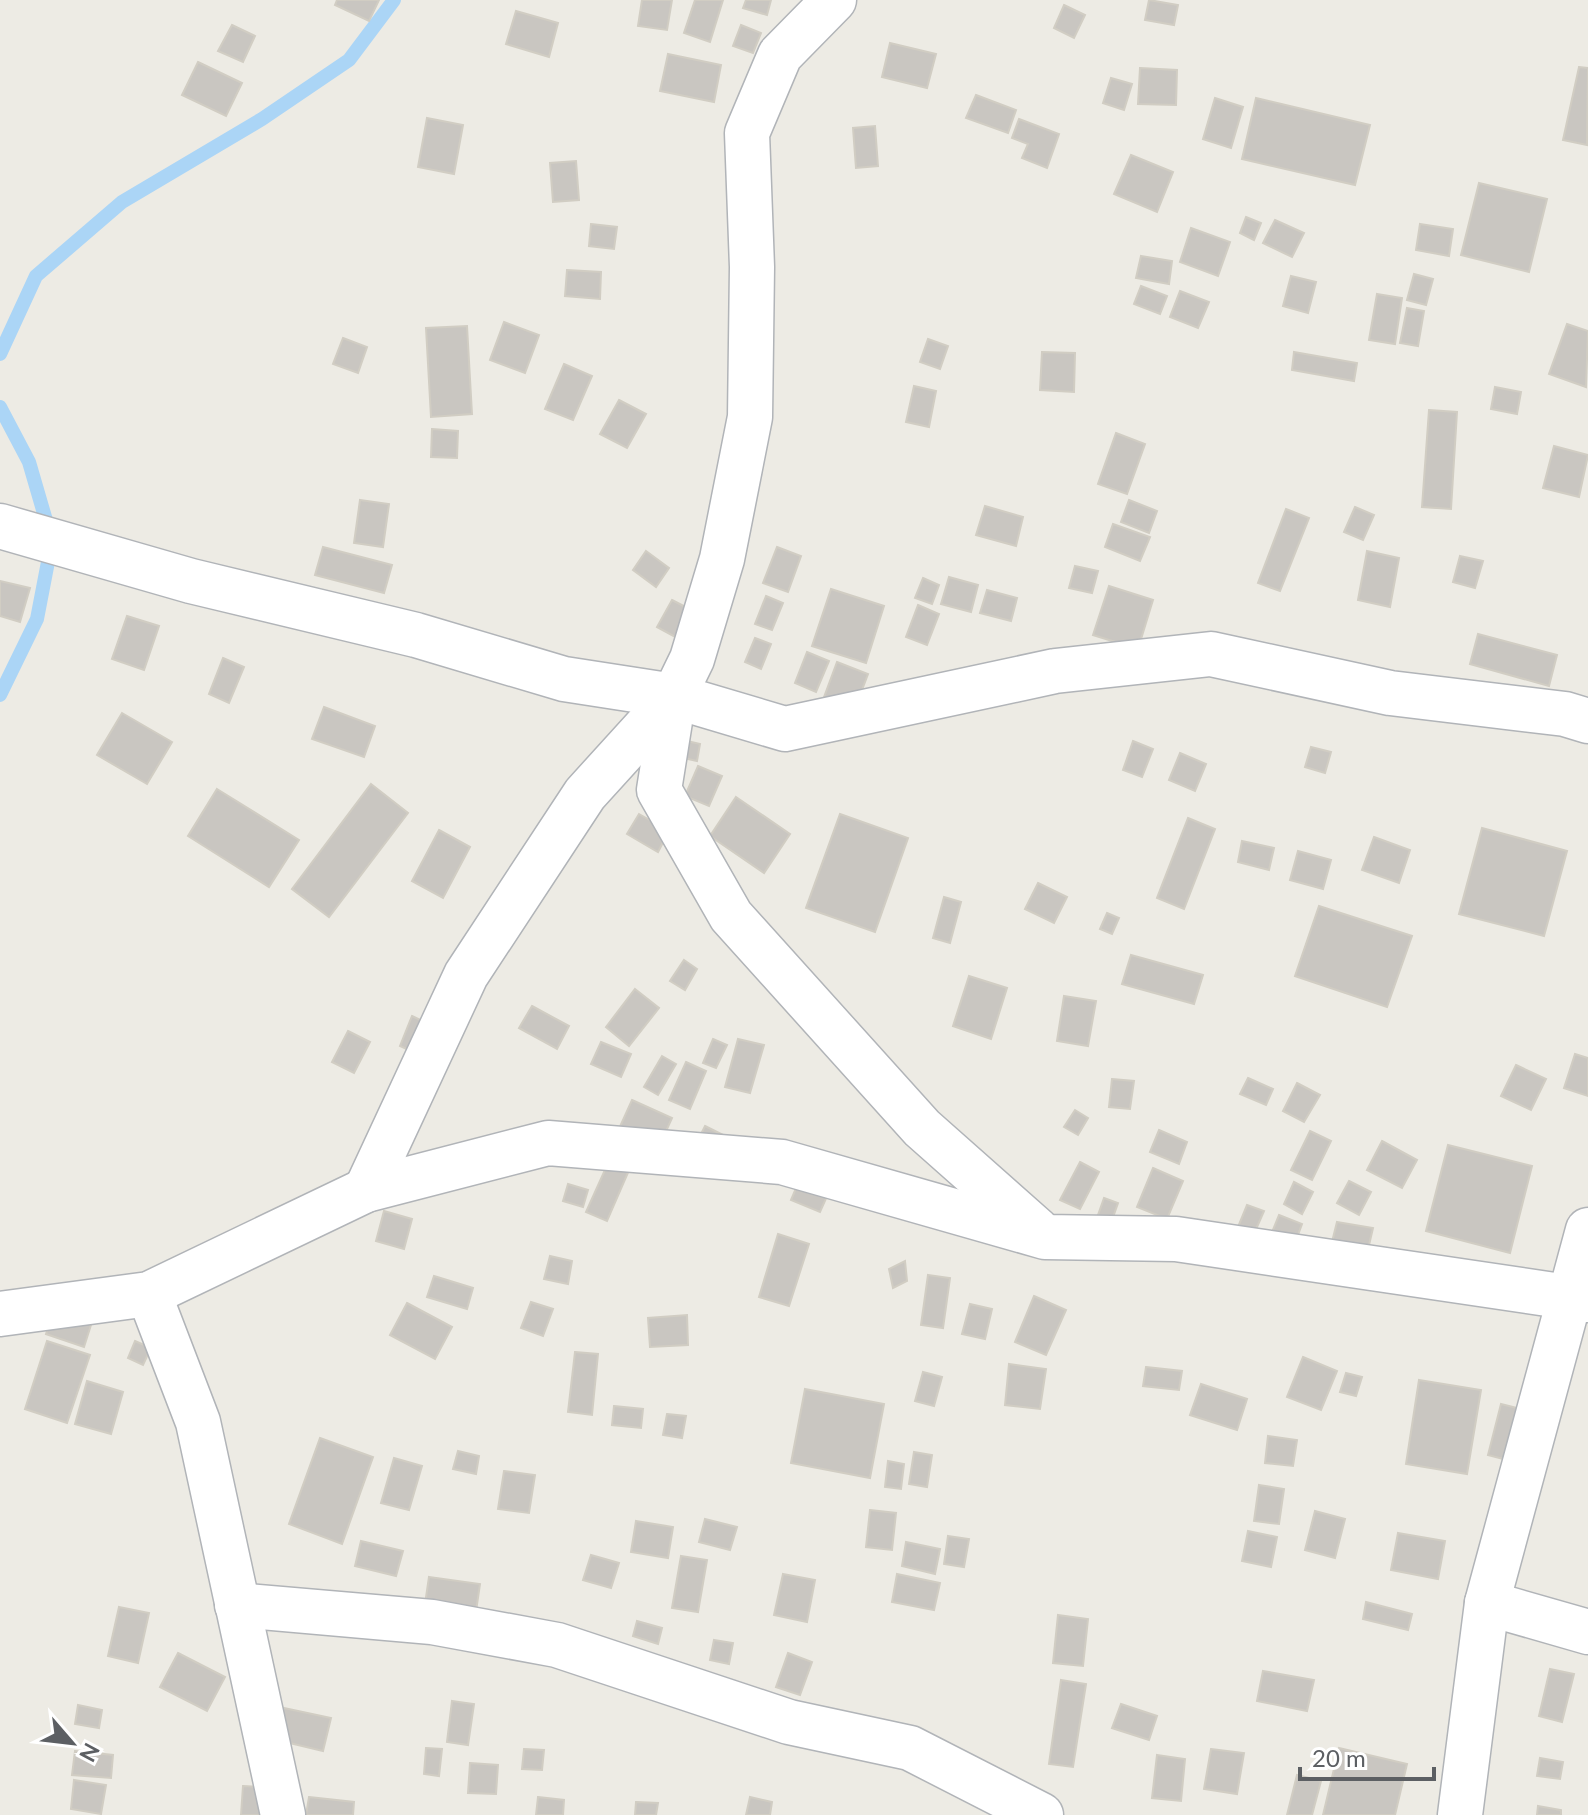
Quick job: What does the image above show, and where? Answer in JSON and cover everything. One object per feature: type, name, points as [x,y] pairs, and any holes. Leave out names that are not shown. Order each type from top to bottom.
[{"type":"street","points":[[366,1190],[466,975],[585,794],[674,696],[692,659],[722,559],[750,417],[752,267],[747,133],[780,55],[834,0]]},
{"type":"street","points":[[0,526],[191,581],[416,635],[564,679],[674,696],[785,729],[1055,671],[1211,654],[1390,693],[1565,714],[1588,721]]},
{"type":"street","points":[[674,696],[659,790],[731,916],[922,1128],[1045,1237]]},
{"type":"street","points":[[0,1314],[149,1294],[366,1190],[548,1143],[782,1162],[1045,1237],[1176,1239],[1579,1298]]},
{"type":"street","points":[[1460,1815],[1487,1603],[1579,1298],[1588,1230]]},
{"type":"street","points":[[149,1294],[198,1422],[283,1815]]},
{"type":"street","points":[[1487,1603],[1588,1632]]},
{"type":"street","points":[[237,1605],[432,1622],[557,1645],[789,1722],[910,1748],[1041,1815]]},
{"type":"building","points":[[337,0],[379,0],[369,21],[335,5]]},
{"type":"building","points":[[642,0],[672,0],[667,30],[638,26]]},
{"type":"building","points":[[695,0],[723,0],[710,42],[684,33]]},
{"type":"building","points":[[746,0],[771,0],[767,15],[743,8]]},
{"type":"building","points":[[1149,0],[1178,5],[1174,25],[1145,20]]},
{"type":"building","points":[[1064,5],[1085,15],[1074,38],[1054,28]]},
{"type":"building","points":[[516,11],[558,23],[549,57],[506,44]]},
{"type":"building","points":[[232,25],[255,36],[243,62],[218,51]]},
{"type":"building","points":[[741,25],[761,33],[753,53],[733,46]]},
{"type":"building","points":[[890,43],[936,54],[927,88],[882,77]]},
{"type":"building","points":[[668,54],[721,65],[714,102],[660,91]]},
{"type":"building","points":[[198,62],[242,83],[226,116],[182,95]]},
{"type":"building","points":[[1579,67],[1588,68],[1587,145],[1563,140]]},
{"type":"building","points":[[1140,68],[1177,70],[1176,105],[1138,104]]},
{"type":"building","points":[[1111,78],[1132,84],[1124,110],[1103,103]]},
{"type":"building","points":[[976,95],[1016,110],[1008,133],[966,118]]},
{"type":"building","points":[[1215,98],[1243,107],[1231,148],[1203,139]]},
{"type":"building","points":[[1256,98],[1370,125],[1355,185],[1242,159]]},
{"type":"building","points":[[427,118],[463,125],[454,174],[418,167]]},
{"type":"building","points":[[1019,119],[1059,134],[1047,168],[1022,158],[1028,144],[1012,138]]},
{"type":"building","points":[[875,126],[878,166],[856,168],[853,128]]},
{"type":"building","points":[[1131,155],[1173,172],[1157,212],[1114,194]]},
{"type":"building","points":[[576,161],[579,200],[553,202],[550,163]]},
{"type":"building","points":[[1479,183],[1547,199],[1529,272],[1461,255]]},
{"type":"building","points":[[1246,217],[1261,223],[1254,240],[1240,233]]},
{"type":"building","points":[[1275,220],[1304,233],[1292,257],[1263,243]]},
{"type":"building","points":[[591,224],[617,227],[614,249],[589,246]]},
{"type":"building","points":[[1420,224],[1453,229],[1449,256],[1416,250]]},
{"type":"building","points":[[1191,228],[1230,242],[1218,276],[1180,262]]},
{"type":"building","points":[[1141,256],[1172,261],[1169,284],[1136,278]]},
{"type":"building","points":[[567,270],[601,272],[600,299],[565,296]]},
{"type":"building","points":[[1414,274],[1433,279],[1426,305],[1407,300]]},
{"type":"building","points":[[1291,276],[1316,282],[1308,313],[1283,306]]},
{"type":"building","points":[[1141,286],[1167,296],[1160,314],[1134,304]]},
{"type":"building","points":[[1180,291],[1209,302],[1198,328],[1170,317]]},
{"type":"building","points":[[1377,294],[1402,298],[1395,344],[1369,340]]},
{"type":"building","points":[[1407,308],[1424,311],[1418,346],[1400,343]]},
{"type":"building","points":[[504,322],[539,335],[525,373],[490,360]]},
{"type":"building","points":[[1567,324],[1588,331],[1586,387],[1549,374]]},
{"type":"building","points":[[467,326],[472,414],[431,417],[426,328]]},
{"type":"building","points":[[343,338],[367,347],[358,373],[333,364]]},
{"type":"building","points":[[928,339],[948,346],[940,369],[920,362]]},
{"type":"building","points":[[1042,352],[1075,353],[1074,392],[1040,390]]},
{"type":"building","points":[[1294,352],[1357,363],[1354,381],[1292,370]]},
{"type":"building","points":[[564,364],[592,376],[573,420],[545,409]]},
{"type":"building","points":[[914,386],[936,391],[929,427],[906,422]]},
{"type":"building","points":[[1495,387],[1521,392],[1517,414],[1491,409]]},
{"type":"building","points":[[619,400],[646,414],[627,448],[600,434]]},
{"type":"building","points":[[1429,410],[1457,412],[1451,509],[1422,507]]},
{"type":"building","points":[[432,429],[458,431],[457,458],[431,457]]},
{"type":"building","points":[[1116,433],[1145,444],[1127,494],[1098,484]]},
{"type":"building","points":[[1554,446],[1588,455],[1579,497],[1543,488]]},
{"type":"building","points":[[360,500],[389,504],[383,547],[354,543]]},
{"type":"building","points":[[1129,500],[1157,511],[1149,533],[1121,522]]},
{"type":"building","points":[[985,506],[1023,517],[1016,546],[976,535]]},
{"type":"building","points":[[1355,507],[1374,515],[1363,540],[1344,532]]},
{"type":"building","points":[[1286,509],[1309,518],[1280,591],[1258,583]]},
{"type":"building","points":[[1113,524],[1150,537],[1140,561],[1105,547]]},
{"type":"building","points":[[323,547],[392,565],[384,593],[315,575]]},
{"type":"building","points":[[777,547],[801,556],[788,592],[763,583]]},
{"type":"building","points":[[646,551],[669,568],[656,587],[633,570]]},
{"type":"building","points":[[1367,551],[1399,558],[1390,607],[1358,600]]},
{"type":"building","points":[[1460,556],[1483,561],[1475,588],[1453,582]]},
{"type":"building","points":[[1075,566],[1098,571],[1092,593],[1069,588]]},
{"type":"building","points":[[949,577],[978,585],[971,612],[941,604]]},
{"type":"building","points":[[923,578],[939,585],[932,604],[915,598]]},
{"type":"building","points":[[0,581],[30,588],[20,622],[0,616]]},
{"type":"building","points":[[1109,586],[1153,600],[1138,649],[1093,635]]},
{"type":"building","points":[[831,589],[884,606],[866,663],[812,646]]},
{"type":"building","points":[[987,590],[1017,598],[1011,621],[980,613]]},
{"type":"building","points":[[766,596],[783,603],[772,630],[755,624]]},
{"type":"building","points":[[672,600],[703,616],[688,644],[657,627]]},
{"type":"building","points":[[918,605],[939,614],[927,645],[906,637]]},
{"type":"building","points":[[127,616],[159,626],[144,670],[112,659]]},
{"type":"building","points":[[1478,634],[1557,655],[1549,686],[1470,664]]},
{"type":"building","points":[[755,638],[771,644],[761,669],[745,662]]},
{"type":"building","points":[[807,652],[829,661],[816,692],[795,683]]},
{"type":"building","points":[[223,658],[244,667],[229,703],[209,694]]},
{"type":"building","points":[[837,662],[868,674],[854,711],[823,700]]},
{"type":"building","points":[[324,707],[375,726],[364,757],[312,739]]},
{"type":"building","points":[[122,713],[172,742],[147,784],[97,755]]},
{"type":"building","points":[[683,740],[700,744],[697,761],[679,757]]},
{"type":"building","points":[[1133,741],[1153,749],[1142,777],[1123,770]]},
{"type":"building","points":[[1311,747],[1331,752],[1325,773],[1305,767]]},
{"type":"building","points":[[1180,753],[1206,764],[1195,791],[1169,780]]},
{"type":"building","points":[[698,766],[722,776],[709,806],[685,796]]},
{"type":"building","points":[[371,784],[408,813],[329,917],[292,889]]},
{"type":"building","points":[[217,789],[299,840],[269,887],[188,836]]},
{"type":"building","points":[[736,797],[790,834],[764,873],[710,836]]},
{"type":"building","points":[[639,814],[669,831],[658,852],[627,834]]},
{"type":"building","points":[[840,814],[908,838],[875,932],[806,908]]},
{"type":"building","points":[[1188,818],[1215,829],[1184,909],[1157,898]]},
{"type":"building","points":[[1482,828],[1567,851],[1544,936],[1459,914]]},
{"type":"building","points":[[439,830],[470,847],[443,898],[412,881]]},
{"type":"building","points":[[1374,837],[1410,850],[1399,883],[1362,870]]},
{"type":"building","points":[[1242,841],[1274,848],[1269,870],[1238,862]]},
{"type":"building","points":[[1298,851],[1331,860],[1323,889],[1290,880]]},
{"type":"building","points":[[1038,883],[1067,897],[1054,923],[1025,909]]},
{"type":"building","points":[[944,897],[961,902],[950,943],[933,938]]},
{"type":"building","points":[[1319,906],[1412,936],[1387,1007],[1295,976]]},
{"type":"building","points":[[1107,913],[1119,918],[1112,934],[1100,929]]},
{"type":"building","points":[[1131,955],[1203,975],[1194,1004],[1122,984]]},
{"type":"building","points":[[684,960],[697,969],[685,990],[670,981]]},
{"type":"building","points":[[969,976],[1007,988],[991,1039],[953,1026]]},
{"type":"building","points":[[635,989],[659,1008],[629,1046],[606,1027]]},
{"type":"building","points":[[1064,996],[1096,1001],[1088,1046],[1057,1041]]},
{"type":"building","points":[[532,1006],[569,1026],[557,1049],[519,1028]]},
{"type":"building","points":[[412,1016],[427,1023],[415,1053],[400,1046]]},
{"type":"building","points":[[348,1031],[370,1042],[354,1073],[332,1062]]},
{"type":"building","points":[[713,1039],[727,1045],[716,1068],[703,1063]]},
{"type":"building","points":[[738,1039],[764,1045],[750,1093],[725,1087]]},
{"type":"building","points":[[601,1042],[631,1054],[621,1077],[591,1064]]},
{"type":"building","points":[[1575,1054],[1588,1058],[1588,1096],[1564,1088]]},
{"type":"building","points":[[662,1056],[676,1064],[658,1095],[644,1087]]},
{"type":"building","points":[[686,1062],[706,1071],[690,1109],[669,1100]]},
{"type":"building","points":[[1516,1065],[1546,1079],[1531,1110],[1501,1096]]},
{"type":"building","points":[[1248,1078],[1273,1089],[1266,1105],[1240,1094]]},
{"type":"building","points":[[1112,1079],[1134,1081],[1130,1109],[1109,1107]]},
{"type":"building","points":[[1297,1083],[1320,1095],[1304,1122],[1283,1111]]},
{"type":"building","points":[[632,1100],[672,1118],[658,1149],[618,1131]]},
{"type":"building","points":[[1075,1110],[1088,1118],[1078,1135],[1064,1127]]},
{"type":"building","points":[[705,1126],[725,1136],[700,1136]]},
{"type":"building","points":[[1159,1130],[1187,1142],[1179,1164],[1150,1152]]},
{"type":"building","points":[[1310,1131],[1331,1141],[1312,1180],[1291,1170]]},
{"type":"building","points":[[1382,1141],[1417,1160],[1402,1188],[1367,1170]]},
{"type":"building","points":[[1448,1145],[1532,1166],[1510,1253],[1426,1231]]},
{"type":"building","points":[[613,1152],[633,1161],[607,1221],[586,1212]]},
{"type":"building","points":[[1080,1162],[1099,1172],[1080,1209],[1060,1200]]},
{"type":"building","points":[[1153,1168],[1183,1181],[1167,1219],[1137,1207]]},
{"type":"building","points":[[799,1181],[828,1194],[820,1212],[791,1200]]},
{"type":"building","points":[[1349,1181],[1371,1192],[1359,1215],[1337,1203]]},
{"type":"building","points":[[1294,1182],[1313,1192],[1302,1214],[1284,1204]]},
{"type":"building","points":[[568,1184],[588,1190],[583,1207],[563,1201]]},
{"type":"building","points":[[1104,1198],[1118,1203],[1111,1223],[1097,1218]]},
{"type":"building","points":[[1247,1205],[1264,1211],[1254,1234],[1238,1227]]},
{"type":"building","points":[[384,1211],[412,1219],[404,1249],[376,1241]]},
{"type":"building","points":[[1279,1215],[1302,1224],[1292,1251],[1268,1242]]},
{"type":"building","points":[[1337,1222],[1373,1228],[1366,1258],[1330,1250]]},
{"type":"building","points":[[778,1234],[809,1244],[789,1306],[759,1297]]},
{"type":"building","points":[[550,1256],[572,1261],[568,1284],[544,1279]]},
{"type":"building","points":[[905,1261],[907,1281],[893,1288],[889,1269]]},
{"type":"building","points":[[928,1275],[950,1278],[943,1328],[921,1325]]},
{"type":"building","points":[[434,1276],[473,1288],[467,1309],[427,1297]]},
{"type":"building","points":[[1034,1296],[1066,1310],[1046,1355],[1015,1342]]},
{"type":"building","points":[[531,1302],[553,1309],[543,1336],[521,1328]]},
{"type":"building","points":[[407,1303],[452,1327],[435,1359],[390,1335]]},
{"type":"building","points":[[970,1304],[992,1309],[985,1339],[962,1334]]},
{"type":"building","points":[[53,1312],[91,1325],[84,1347],[46,1334]]},
{"type":"building","points":[[687,1315],[688,1345],[650,1347],[648,1318]]},
{"type":"building","points":[[47,1341],[90,1355],[67,1423],[25,1409]]},
{"type":"building","points":[[135,1341],[151,1348],[143,1365],[128,1358]]},
{"type":"building","points":[[575,1352],[598,1354],[592,1415],[568,1412]]},
{"type":"building","points":[[1303,1357],[1337,1371],[1321,1410],[1287,1397]]},
{"type":"building","points":[[1009,1364],[1046,1369],[1040,1409],[1005,1405]]},
{"type":"building","points":[[1146,1367],[1182,1371],[1179,1390],[1143,1386]]},
{"type":"building","points":[[923,1372],[942,1377],[934,1406],[915,1401]]},
{"type":"building","points":[[1346,1373],[1362,1377],[1356,1396],[1340,1392]]},
{"type":"building","points":[[1419,1380],[1481,1390],[1467,1474],[1406,1464]]},
{"type":"building","points":[[87,1381],[123,1392],[111,1434],[75,1424]]},
{"type":"building","points":[[1201,1384],[1247,1399],[1237,1430],[1190,1415]]},
{"type":"building","points":[[805,1389],[884,1404],[870,1478],[791,1463]]},
{"type":"building","points":[[1501,1404],[1525,1410],[1511,1461],[1488,1455]]},
{"type":"building","points":[[614,1406],[643,1409],[641,1428],[612,1425]]},
{"type":"building","points":[[667,1414],[686,1416],[682,1438],[663,1435]]},
{"type":"building","points":[[1268,1436],[1297,1440],[1293,1466],[1265,1463]]},
{"type":"building","points":[[320,1438],[373,1457],[342,1544],[289,1524]]},
{"type":"building","points":[[458,1451],[479,1456],[476,1474],[453,1469]]},
{"type":"building","points":[[914,1452],[932,1455],[927,1487],[909,1484]]},
{"type":"building","points":[[394,1458],[422,1466],[409,1510],[381,1503]]},
{"type":"building","points":[[888,1461],[904,1464],[901,1489],[885,1487]]},
{"type":"building","points":[[504,1471],[535,1475],[529,1513],[498,1509]]},
{"type":"building","points":[[1259,1485],[1284,1489],[1279,1524],[1254,1521]]},
{"type":"building","points":[[870,1510],[896,1513],[892,1550],[866,1547]]},
{"type":"building","points":[[1315,1511],[1345,1519],[1335,1558],[1305,1550]]},
{"type":"building","points":[[705,1519],[737,1527],[730,1550],[699,1542]]},
{"type":"building","points":[[636,1521],[673,1527],[668,1558],[631,1552]]},
{"type":"building","points":[[1248,1531],[1277,1537],[1271,1567],[1242,1561]]},
{"type":"building","points":[[1398,1533],[1445,1541],[1438,1579],[1391,1570]]},
{"type":"building","points":[[948,1536],[969,1539],[964,1567],[944,1564]]},
{"type":"building","points":[[361,1541],[403,1551],[396,1576],[355,1566]]},
{"type":"building","points":[[906,1542],[940,1549],[935,1574],[902,1566]]},
{"type":"building","points":[[591,1555],[619,1563],[611,1588],[583,1580]]},
{"type":"building","points":[[681,1556],[707,1560],[698,1612],[672,1608]]},
{"type":"building","points":[[783,1574],[815,1580],[807,1622],[774,1615]]},
{"type":"building","points":[[897,1574],[940,1583],[934,1610],[892,1602]]},
{"type":"building","points":[[429,1577],[480,1584],[475,1618],[424,1611]]},
{"type":"building","points":[[1366,1602],[1412,1614],[1408,1630],[1363,1619]]},
{"type":"building","points":[[119,1607],[149,1613],[138,1663],[108,1656]]},
{"type":"building","points":[[1058,1615],[1088,1619],[1083,1666],[1053,1663]]},
{"type":"building","points":[[637,1621],[662,1628],[658,1644],[633,1636]]},
{"type":"building","points":[[714,1640],[733,1643],[729,1664],[710,1660]]},
{"type":"building","points":[[178,1653],[225,1677],[207,1711],[160,1687]]},
{"type":"building","points":[[788,1653],[812,1662],[800,1695],[776,1687]]},
{"type":"building","points":[[1550,1669],[1574,1674],[1562,1722],[1539,1716]]},
{"type":"building","points":[[1263,1671],[1314,1680],[1307,1711],[1257,1701]]},
{"type":"building","points":[[1061,1680],[1086,1684],[1073,1767],[1049,1764]]},
{"type":"building","points":[[452,1701],[474,1704],[468,1745],[447,1742]]},
{"type":"building","points":[[1121,1704],[1157,1716],[1149,1740],[1112,1728]]},
{"type":"building","points":[[78,1705],[102,1710],[99,1728],[75,1724]]},
{"type":"building","points":[[284,1708],[331,1718],[323,1751],[277,1740]]},
{"type":"building","points":[[426,1748],[442,1749],[439,1776],[424,1774]]},
{"type":"building","points":[[1339,1748],[1407,1764],[1395,1815],[1323,1815]]},
{"type":"building","points":[[524,1749],[544,1750],[542,1770],[522,1769]]},
{"type":"building","points":[[1211,1749],[1244,1753],[1237,1794],[1204,1789]]},
{"type":"building","points":[[75,1751],[113,1755],[111,1778],[72,1775]]},
{"type":"building","points":[[1157,1755],[1185,1759],[1181,1801],[1152,1798]]},
{"type":"building","points":[[1540,1758],[1563,1762],[1560,1779],[1537,1776]]},
{"type":"building","points":[[470,1763],[498,1765],[496,1794],[468,1793]]},
{"type":"building","points":[[1297,1775],[1321,1781],[1312,1815],[1287,1815]]},
{"type":"building","points":[[74,1780],[106,1785],[101,1814],[71,1809]]},
{"type":"building","points":[[243,1786],[274,1788],[272,1815],[241,1815]]},
{"type":"building","points":[[309,1797],[354,1802],[353,1815],[306,1815]]},
{"type":"building","points":[[538,1797],[564,1800],[563,1815],[536,1815]]},
{"type":"building","points":[[750,1797],[772,1802],[770,1815],[746,1815]]},
{"type":"building","points":[[636,1802],[658,1803],[656,1815],[635,1815]]},
{"type":"building","points":[[1538,1806],[1561,1810],[1561,1815],[1537,1815]]},
{"type":"waterway","points":[[0,354],[36,276],[122,202],[262,119],[349,60],[394,0]]},
{"type":"waterway","points":[[0,407],[29,462],[52,541],[37,619],[0,695]]}]
